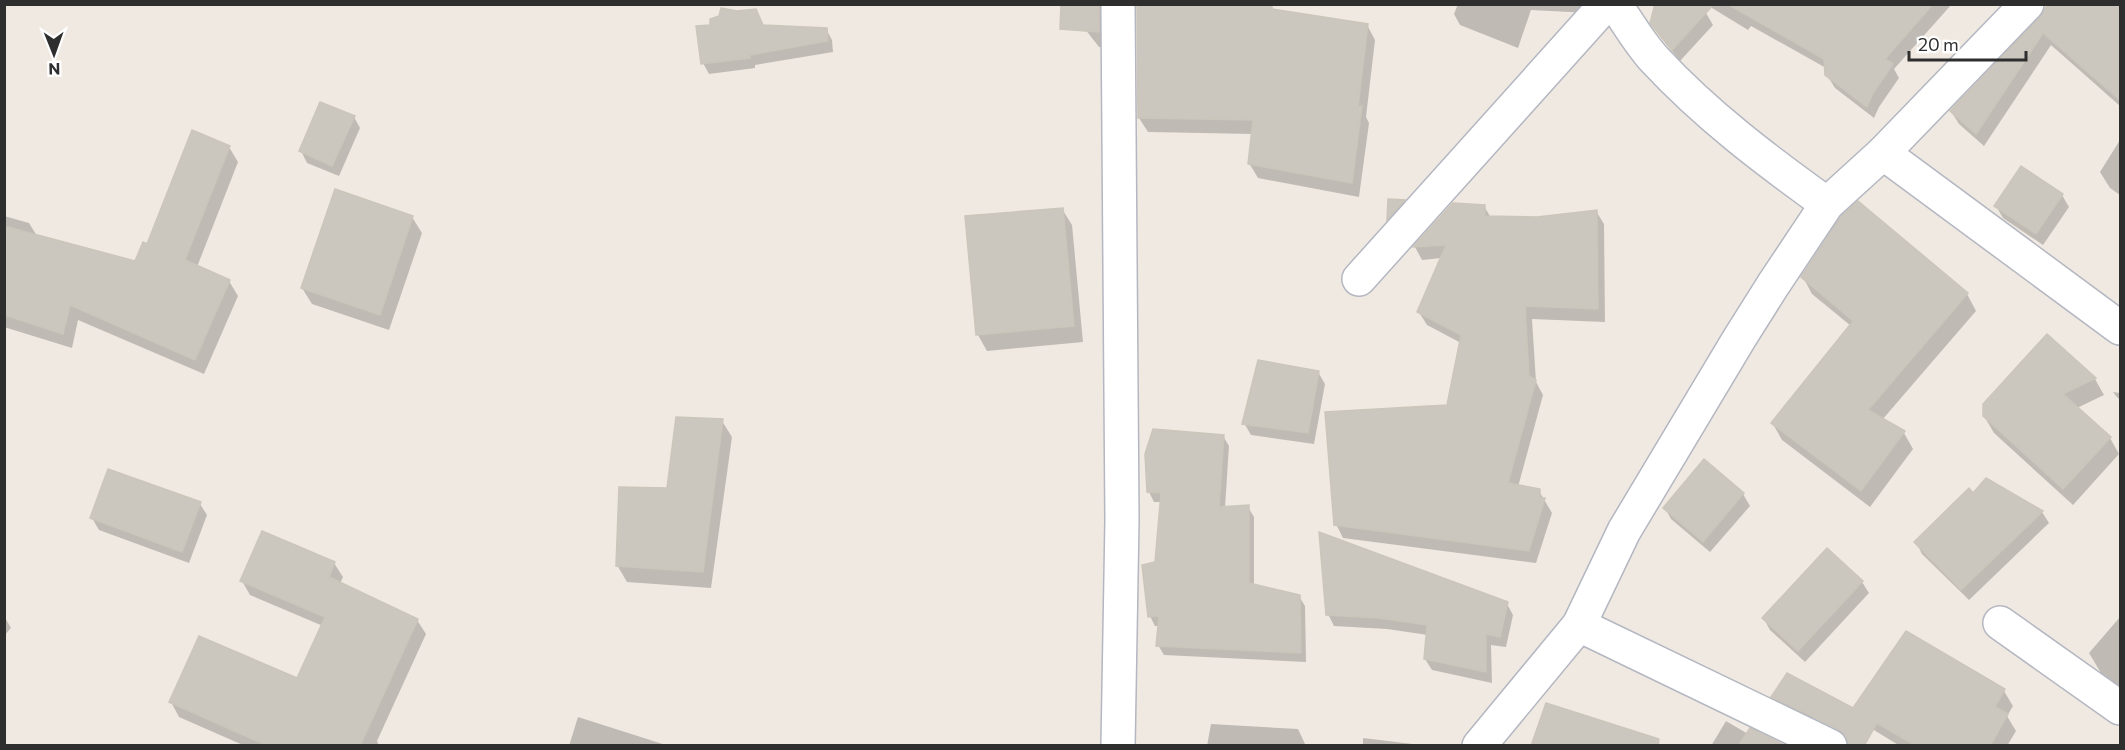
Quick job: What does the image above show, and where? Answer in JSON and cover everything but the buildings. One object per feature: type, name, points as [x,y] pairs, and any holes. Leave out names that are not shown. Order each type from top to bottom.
[{"type":"street","points":[[1118,4],[1122,520],[1118,746]]},
{"type":"street","points":[[1359,279],[1606,4]]},
{"type":"street","points":[[1615,4],[1654,59],[1703,106],[1765,159],[1827,204]]},
{"type":"street","points":[[1479,746],[1579,625],[1624,531],[1756,312],[1827,204],[1882,153],[2027,4]]},
{"type":"street","points":[[1882,153],[2121,328]]},
{"type":"street","points":[[2000,623],[2121,708]]},
{"type":"street","points":[[1579,625],[1830,746]]}]
